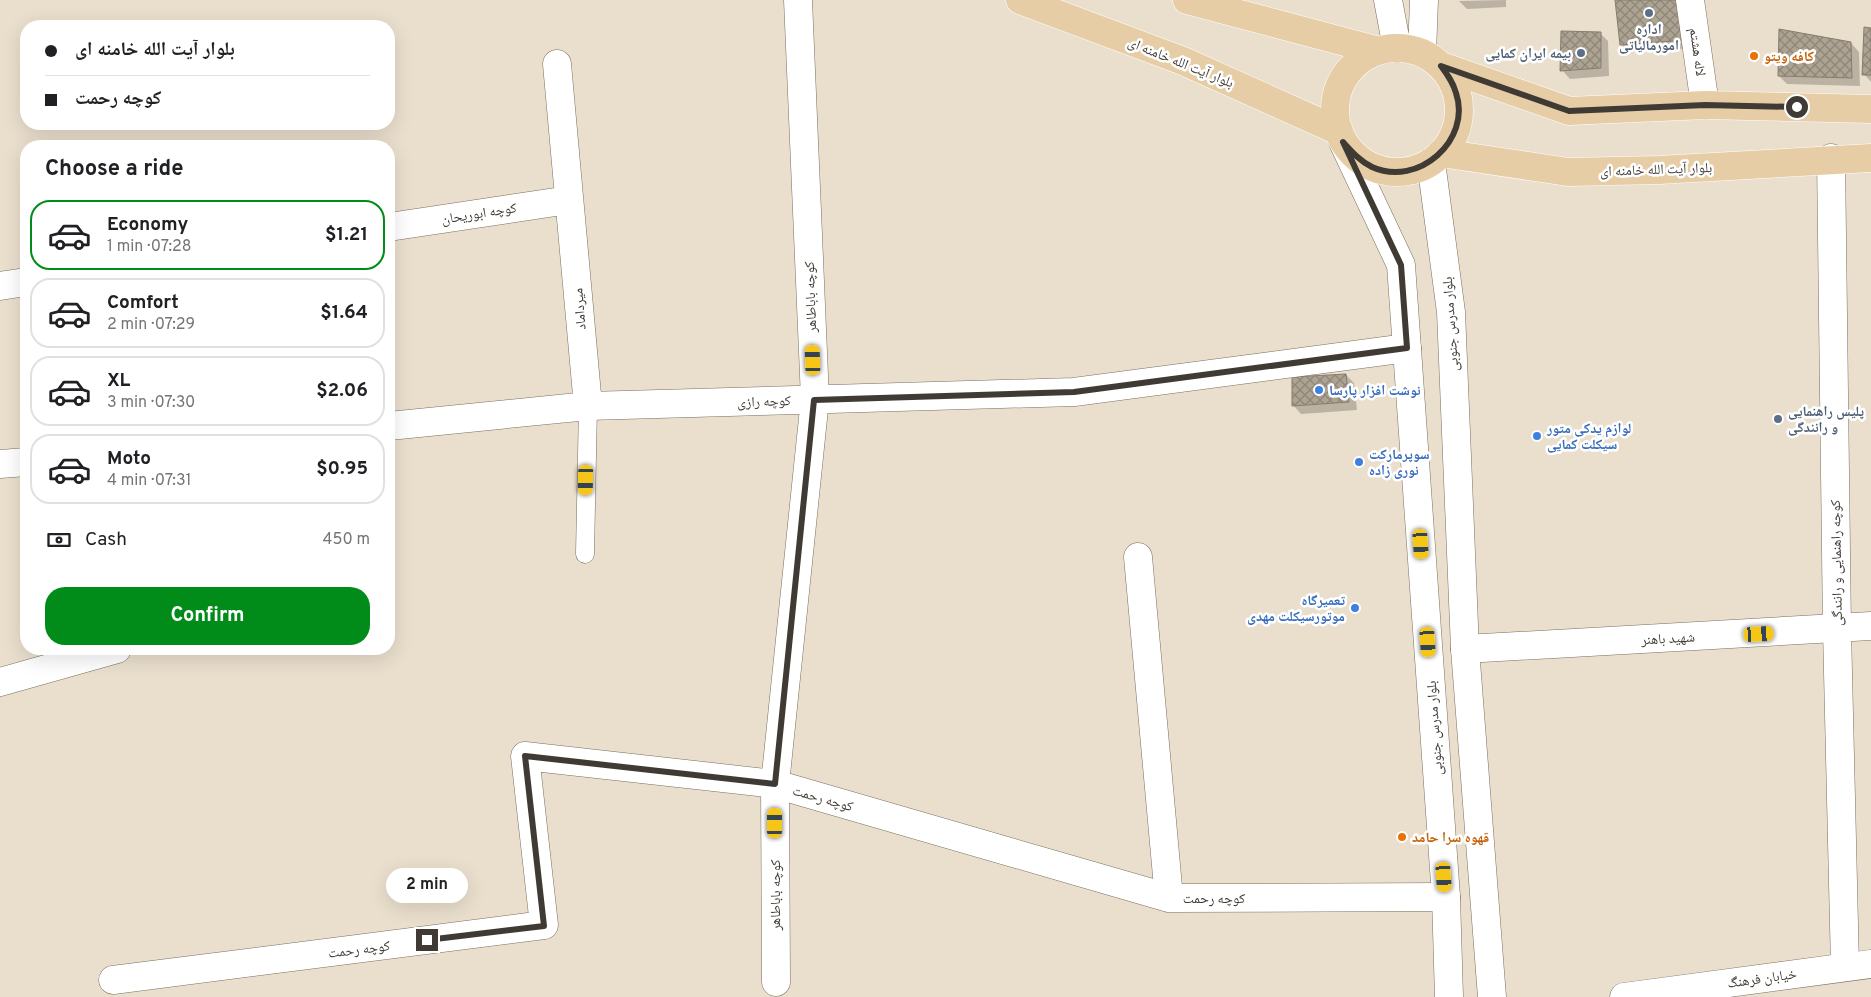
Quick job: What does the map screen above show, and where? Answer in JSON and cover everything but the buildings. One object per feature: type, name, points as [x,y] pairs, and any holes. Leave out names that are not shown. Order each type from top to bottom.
[{"type":"main road","name":"بلوار آیت الله خامنه ای","points":[[1020,0],[1183,61],[1341,136]]},
{"type":"main road","points":[[1187,0],[1410,54],[1569,111],[1705,105],[1871,110]]},
{"type":"main road","points":[[1410,54],[1451,79],[1457,94],[1459,110],[1457,126],[1451,140],[1436,157],[1412,170],[1393,172],[1373,167],[1356,157],[1341,136],[1335,106],[1341,82],[1351,68],[1364,58],[1410,54]]},
{"type":"main road","name":"بلوار آیت الله خامنه ای","points":[[1436,157],[1568,172],[1659,170],[1831,158],[1871,158]]},
{"type":"street","name":"کوچه باباطاهر","points":[[776,982],[775,784],[814,400],[798,0]]},
{"type":"street","points":[[1388,0],[1410,54]]},
{"type":"street","points":[[1410,54],[1424,0]]},
{"type":"street","name":"لاله هشتم","points":[[1690,0],[1705,105]]},
{"type":"street","name":"میرداماد","points":[[557,64],[588,406]]},
{"type":"street","name":"بلوار مدرس جنوبی","points":[[1341,136],[1401,265],[1446,897],[1449,997]]},
{"type":"street","name":"بلوار مدرس جنوبی","points":[[1436,157],[1451,312],[1466,649],[1492,997]]},
{"type":"street","name":"کوچه راهنمایی و رانندگی","points":[[1831,158],[1837,630],[1858,965]]},
{"type":"street","name":"کوچه ابوریحان","points":[[395,226],[570,200]]},
{"type":"street","points":[[0,286],[20,283]]},
{"type":"street","name":"کوچه رازی","points":[[395,425],[588,406],[1074,392],[1407,348]]},
{"type":"street","points":[[0,464],[20,462]]},
{"type":"street","points":[[1138,557],[1169,898]]},
{"type":"street","name":"شهید باهنر","points":[[1466,649],[1837,630],[1871,626]]},
{"type":"street","points":[[0,682],[96,655]]},
{"type":"street","name":"کوچه رحمت","points":[[113,980],[544,926],[525,756],[775,784],[1169,898],[1446,897]]},
{"type":"street","name":"خیابان فرهنگ","points":[[1624,997],[1858,965]]},
{"type":"lane","name":"میرداماد","points":[[585,554],[588,406]]},
{"type":"place","name":"اداره امورمالیاتی","points":[[1649,13]]},
{"type":"place","name":"بیمه ایران کمایی","points":[[1581,53]]},
{"type":"place","name":"کافه ویتو","points":[[1754,56]]},
{"type":"place","name":"نوشت افزار پارسا","points":[[1319,390]]},
{"type":"place","name":"پلیس راهنمایی و رانندگی","points":[[1778,419]]},
{"type":"place","name":"لوازم یدکی متور سیکلت کمایی","points":[[1537,436]]},
{"type":"place","name":"سوپرمارکت نوری زاده","points":[[1359,462]]},
{"type":"place","name":"تعمیرگاه موتورسیکلت مهدی","points":[[1355,608]]},
{"type":"place","name":"قهوه سرا حامد","points":[[1402,837]]},
{"type":"route","points":[[427,940],[544,926],[525,756],[775,784],[814,400],[1074,392],[1407,348],[1401,265],[1343,142],[1356,157],[1373,167],[1393,172],[1412,170],[1431,162],[1451,140],[1457,126],[1459,110],[1457,94],[1451,79],[1441,66],[1569,111],[1705,105],[1797,107]]}]
